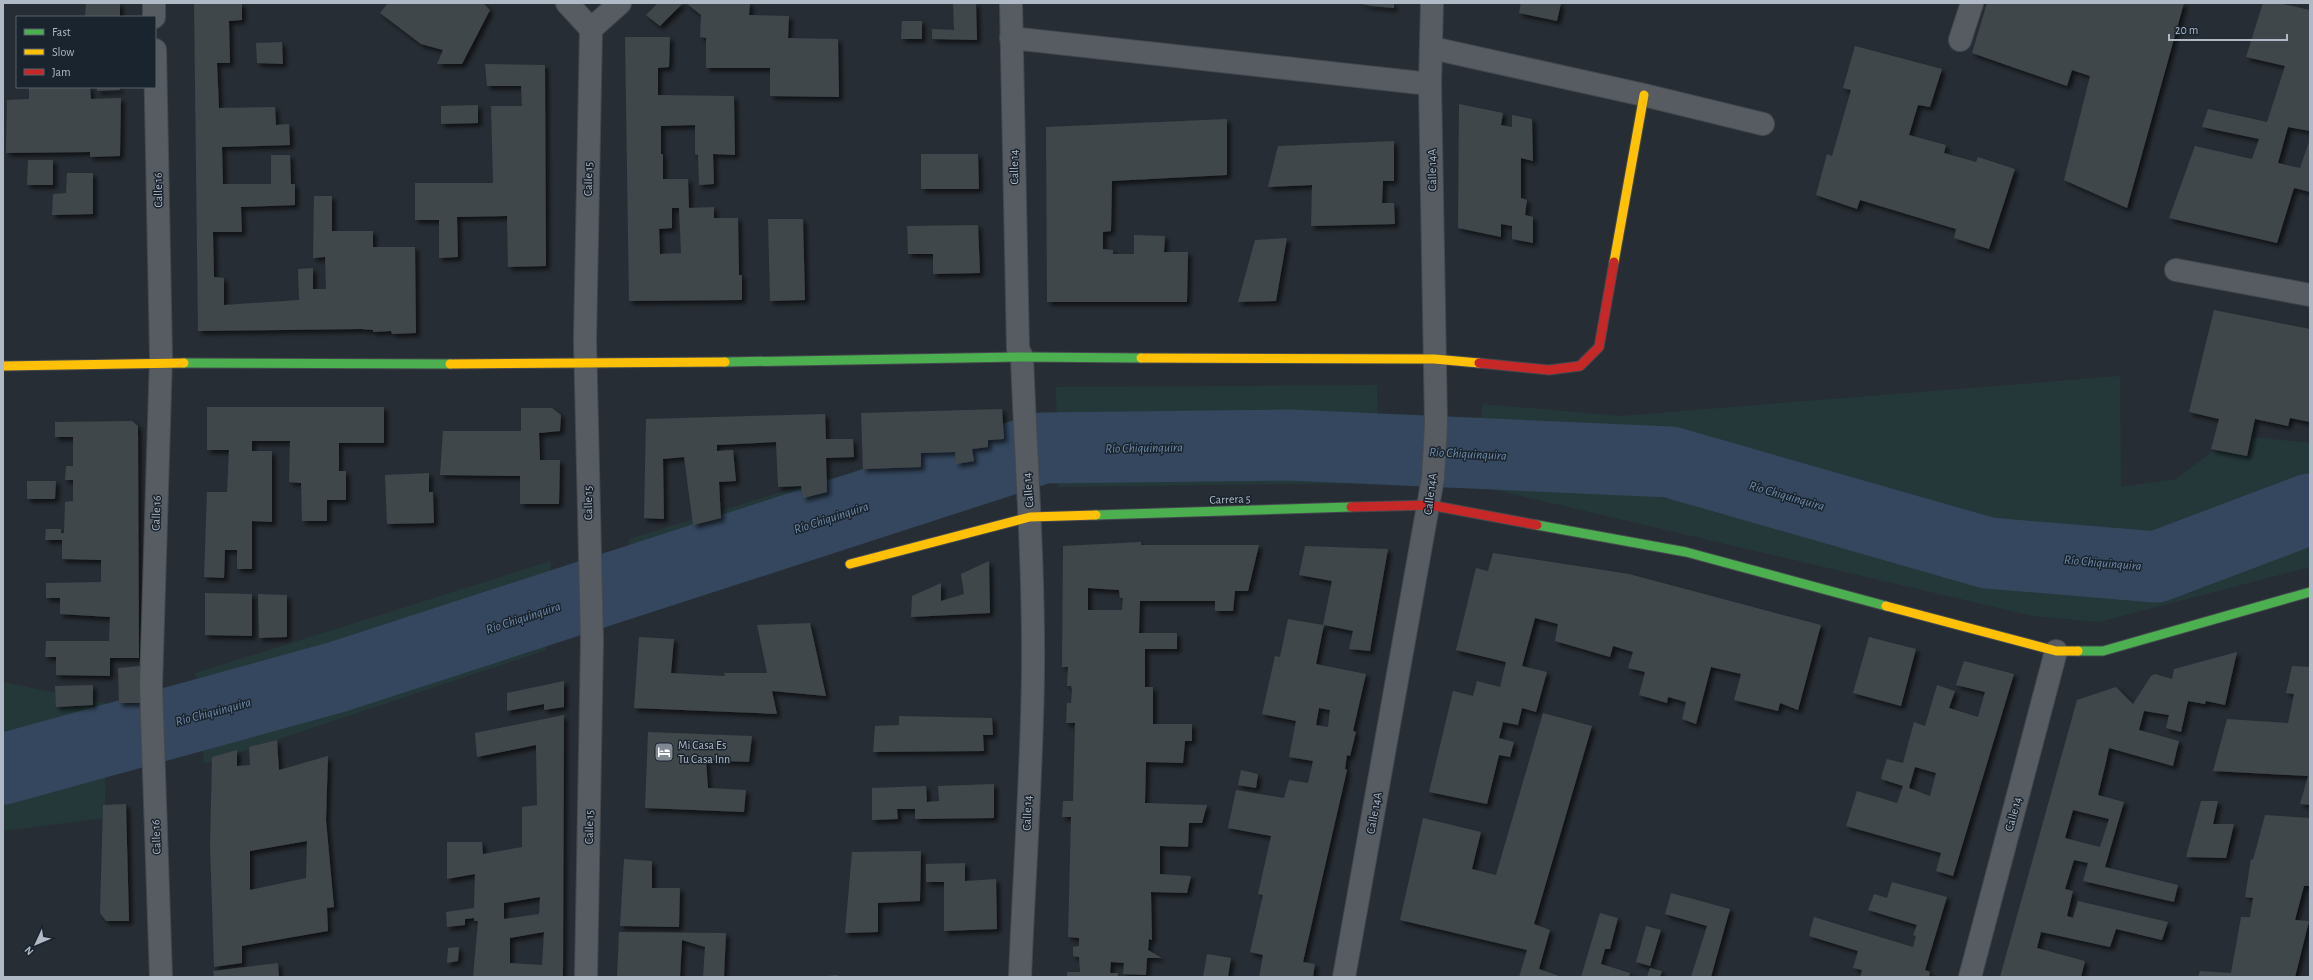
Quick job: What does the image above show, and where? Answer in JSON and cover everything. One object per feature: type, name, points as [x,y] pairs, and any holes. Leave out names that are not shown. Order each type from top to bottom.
[{"type":"street","points":[[154,3],[154,16]]},
{"type":"street","points":[[567,3],[591,28],[620,3]]},
{"type":"street","name":"Calle 14","points":[[1011,3],[1018,349],[1022,357],[1027,482],[1030,517],[1033,672],[1020,977]]},
{"type":"street","name":"Calle 14A","points":[[1344,977],[1430,505],[1433,478],[1436,422],[1430,84],[1432,3]]},
{"type":"street","points":[[1960,40],[1972,3]]},
{"type":"street","name":"Calle 15","points":[[586,977],[592,640],[588,536],[585,364],[591,28]]},
{"type":"street","points":[[1011,38],[1430,84]]},
{"type":"street","points":[[1432,48],[1644,95],[1763,124]]},
{"type":"street","name":"Calle 16","points":[[156,88],[161,363],[151,686],[161,977]]},
{"type":"street","points":[[3,366],[161,363],[585,364],[1022,357],[1434,359],[1550,370],[1580,366],[1599,347],[1644,95]]},
{"type":"street","points":[[2176,270],[2310,295]]},
{"type":"street","name":"Carrera 5","points":[[850,564],[1030,517],[1430,505],[1686,552],[2056,652],[2103,651],[2310,592]]},
{"type":"street","name":"Calle 14","points":[[1970,977],[2056,652]]},
{"type":"green space","points":[[2120,376],[2121,487],[2176,479],[2235,435],[2310,443],[2310,567],[2099,622],[2033,616],[1470,484],[1483,404],[1620,416]]},
{"type":"green space","points":[[1377,385],[1378,483],[1058,487],[1056,387]]},
{"type":"green space","points":[[988,442],[996,498],[627,616],[629,539],[814,482]]},
{"type":"green space","points":[[551,561],[546,650],[204,764],[196,673]]},
{"type":"green space","points":[[3,682],[106,703],[105,818],[3,831]]},
{"type":"building","points":[[86,3],[120,3],[120,16],[85,16]]},
{"type":"building","points":[[194,3],[242,3],[242,20],[229,21],[230,63],[217,63],[219,108],[275,107],[276,125],[289,124],[290,145],[222,147],[223,184],[271,184],[271,155],[290,155],[291,184],[295,184],[295,205],[241,207],[242,232],[213,232],[214,277],[224,278],[224,305],[299,300],[298,269],[313,268],[313,289],[326,289],[325,257],[313,258],[314,196],[332,196],[332,231],[373,231],[373,247],[415,247],[416,333],[392,334],[391,331],[373,332],[373,330],[361,329],[198,331]]},
{"type":"building","points":[[388,3],[483,3],[490,10],[462,64],[437,64],[443,50],[421,44],[380,13]]},
{"type":"building","points":[[658,3],[683,3],[660,26],[646,15]]},
{"type":"building","points":[[686,3],[750,3],[749,15],[789,16],[788,38],[838,39],[839,97],[770,96],[770,68],[706,68],[706,38],[700,37],[701,15]]},
{"type":"building","points":[[953,3],[976,3],[977,40],[932,39],[932,29],[954,30]]},
{"type":"building","points":[[1358,3],[1394,3],[1394,8],[1371,6]]},
{"type":"building","points":[[1521,3],[1561,3],[1557,21],[1519,13]]},
{"type":"building","points":[[1987,3],[2184,3],[2127,208],[2064,180],[2090,76],[2072,70],[2067,86],[1972,53]]},
{"type":"building","points":[[2263,3],[2279,3],[2310,10],[2310,131],[2288,127],[2278,163],[2300,168],[2310,139],[2310,192],[2294,188],[2277,243],[2169,218],[2195,146],[2252,159],[2259,139],[2202,127],[2208,109],[2267,122],[2285,66],[2246,57]]},
{"type":"building","points":[[902,21],[922,21],[922,39],[901,39]]},
{"type":"building","points":[[625,37],[670,37],[669,67],[658,68],[658,95],[734,96],[735,155],[713,154],[714,184],[699,185],[698,155],[695,154],[695,125],[661,126],[661,154],[663,154],[663,179],[688,179],[689,208],[714,207],[714,218],[738,218],[739,275],[742,275],[742,300],[629,301]],"holes":[[[672,208],[679,208],[681,253],[660,254],[659,229],[672,228]]]},
{"type":"building","points":[[282,42],[283,64],[257,63],[256,43]]},
{"type":"building","points":[[1855,46],[1942,69],[1930,107],[1918,105],[1909,135],[1946,145],[1944,153],[1976,162],[1978,157],[2015,169],[1989,249],[1954,238],[1956,229],[1860,200],[1857,209],[1816,195],[1827,154],[1832,156],[1851,90],[1843,88]]},
{"type":"building","points":[[485,64],[545,65],[546,266],[508,267],[507,216],[457,217],[458,257],[439,258],[439,220],[415,220],[415,183],[493,183],[491,106],[522,106],[521,86],[487,86]]},
{"type":"building","points":[[29,88],[90,88],[91,99],[121,98],[120,156],[90,157],[90,152],[6,153],[7,100],[29,99]]},
{"type":"building","points":[[97,88],[120,88],[120,90],[97,91]]},
{"type":"building","points":[[1459,104],[1503,113],[1501,125],[1512,127],[1512,115],[1532,119],[1533,161],[1521,158],[1521,198],[1527,200],[1525,215],[1533,217],[1533,243],[1512,239],[1512,226],[1501,224],[1501,237],[1458,228]]},
{"type":"building","points":[[478,105],[478,123],[441,124],[441,106]]},
{"type":"building","points":[[1227,119],[1227,175],[1112,181],[1111,231],[1103,232],[1103,249],[1113,250],[1113,254],[1134,254],[1134,235],[1165,236],[1164,252],[1188,252],[1187,302],[1047,302],[1046,127]]},
{"type":"building","points":[[1394,141],[1394,181],[1383,181],[1382,203],[1394,203],[1395,224],[1311,226],[1312,185],[1268,187],[1278,146]]},
{"type":"building","points":[[921,154],[978,154],[979,189],[921,189]]},
{"type":"building","points":[[28,160],[53,160],[53,185],[27,185]]},
{"type":"building","points":[[67,173],[93,173],[93,214],[52,215],[53,194],[66,193]]},
{"type":"building","points":[[768,219],[803,219],[805,300],[770,301]]},
{"type":"building","points":[[978,225],[980,273],[933,274],[933,254],[908,254],[907,226]]},
{"type":"building","points":[[1287,238],[1276,301],[1238,302],[1255,240]]},
{"type":"building","points":[[2214,310],[2310,329],[2310,422],[2290,418],[2288,426],[2255,419],[2247,456],[2211,449],[2219,419],[2189,412]]},
{"type":"building","points":[[207,407],[384,407],[384,443],[339,443],[339,471],[346,471],[346,500],[327,500],[327,521],[302,521],[301,483],[289,482],[290,441],[252,441],[252,451],[272,451],[272,522],[252,521],[252,569],[237,569],[237,550],[225,550],[224,578],[204,577],[207,492],[227,492],[229,450],[207,450]]},
{"type":"building","points":[[521,408],[552,408],[561,415],[560,431],[539,433],[540,460],[560,460],[559,504],[520,504],[520,476],[440,475],[443,431],[521,431]]},
{"type":"building","points":[[1002,409],[1004,439],[988,440],[988,447],[972,449],[974,461],[956,464],[955,452],[921,453],[921,467],[863,469],[861,413]]},
{"type":"building","points":[[825,414],[826,439],[853,439],[854,457],[826,458],[827,492],[803,498],[801,486],[778,487],[776,442],[717,445],[717,451],[733,450],[736,481],[719,482],[721,518],[693,525],[684,457],[663,459],[664,519],[644,518],[646,419]]},
{"type":"building","points":[[132,421],[138,426],[139,658],[110,658],[110,676],[56,675],[56,657],[45,657],[46,641],[109,641],[110,617],[60,614],[60,598],[46,598],[46,583],[101,582],[101,560],[62,559],[62,540],[45,540],[46,529],[61,529],[61,533],[64,533],[65,502],[73,501],[73,480],[65,480],[66,466],[73,466],[73,437],[55,437],[55,422]]},
{"type":"building","points":[[429,473],[429,492],[433,492],[434,523],[387,524],[385,475]]},
{"type":"building","points":[[27,481],[56,481],[55,499],[27,499]]},
{"type":"building","points":[[1141,542],[1141,545],[1259,545],[1248,591],[1235,591],[1233,611],[1215,611],[1215,601],[1140,601],[1139,633],[1177,633],[1177,649],[1145,649],[1145,687],[1153,687],[1153,724],[1192,724],[1192,741],[1185,741],[1183,763],[1146,762],[1145,803],[1207,805],[1202,823],[1189,823],[1188,847],[1160,846],[1160,874],[1191,876],[1187,893],[1151,892],[1152,940],[1149,939],[1148,950],[1162,958],[1147,958],[1146,975],[1123,974],[1124,963],[1111,962],[1110,973],[1118,973],[1118,977],[1067,977],[1067,972],[1080,972],[1079,957],[1073,956],[1073,947],[1079,946],[1079,938],[1068,937],[1071,817],[1062,817],[1063,801],[1073,801],[1075,723],[1066,723],[1067,703],[1071,703],[1072,690],[1071,686],[1067,686],[1068,667],[1062,667],[1063,546]],"holes":[[[1088,588],[1119,590],[1120,598],[1123,598],[1122,610],[1088,610]]]},
{"type":"building","points":[[1305,546],[1388,549],[1370,651],[1349,649],[1353,631],[1324,625],[1316,664],[1366,674],[1353,731],[1356,732],[1350,756],[1347,755],[1345,769],[1347,770],[1303,962],[1315,964],[1313,977],[1259,977],[1263,955],[1250,952],[1263,895],[1258,894],[1271,836],[1228,828],[1236,790],[1284,798],[1289,780],[1308,783],[1313,761],[1289,757],[1296,721],[1262,714],[1275,656],[1280,657],[1288,619],[1323,625],[1332,581],[1299,575]],"holes":[[[1319,708],[1330,710],[1328,727],[1316,725]]]},
{"type":"building","points":[[1493,553],[1629,574],[1821,625],[1798,710],[1780,703],[1778,711],[1734,700],[1741,674],[1711,667],[1696,724],[1682,719],[1686,702],[1668,697],[1667,703],[1639,695],[1645,672],[1628,668],[1633,652],[1613,646],[1610,657],[1555,641],[1558,624],[1535,618],[1522,666],[1547,672],[1536,712],[1522,708],[1518,725],[1503,722],[1499,738],[1514,742],[1510,757],[1499,755],[1487,804],[1429,792],[1453,691],[1473,696],[1477,681],[1500,687],[1506,662],[1456,650],[1476,568],[1488,571]]},
{"type":"building","points":[[989,561],[990,613],[911,617],[912,596],[941,583],[941,601],[964,594],[961,574]]},
{"type":"building","points":[[205,593],[252,594],[252,636],[205,635]]},
{"type":"building","points":[[258,594],[287,595],[287,637],[259,638]]},
{"type":"building","points":[[810,623],[826,696],[772,691],[777,714],[634,708],[639,637],[674,639],[671,673],[725,676],[724,673],[767,673],[757,625]]},
{"type":"building","points":[[1869,637],[1916,649],[1901,706],[1853,693]]},
{"type":"building","points":[[2237,652],[2225,705],[2206,701],[2205,704],[2188,701],[2181,732],[2166,728],[2169,715],[2144,711],[2139,730],[2179,741],[2173,766],[2109,748],[2098,795],[2124,802],[2105,867],[2178,885],[2174,902],[2083,881],[2088,863],[2074,860],[2065,889],[2073,891],[2067,916],[2073,918],[2078,901],[2168,922],[2162,940],[2116,929],[2110,947],[2041,932],[2037,948],[2085,961],[2081,977],[2000,977],[2077,700],[2116,687],[2133,704],[2151,676],[2155,674],[2172,679],[2174,669]],"holes":[[[2073,810],[2109,819],[2100,847],[2065,838]]]},
{"type":"building","points":[[1964,661],[2014,674],[1953,876],[1936,871],[1941,853],[1846,826],[1857,791],[1897,803],[1903,786],[1881,779],[1887,759],[1903,763],[1914,722],[1925,726],[1937,685],[1955,691],[1949,708],[1978,717],[1985,692],[1956,685]],"holes":[[[1915,767],[1936,773],[1930,796],[1909,788]]]},
{"type":"building","points":[[140,666],[140,703],[119,703],[118,668]]},
{"type":"building","points":[[2292,666],[2310,667],[2310,805],[2300,804],[2308,776],[2213,771],[2227,719],[2288,723],[2294,694],[2286,693]]},
{"type":"building","points":[[564,681],[564,707],[544,710],[544,704],[507,711],[507,693]]},
{"type":"building","points":[[93,685],[93,705],[56,707],[55,686]]},
{"type":"building","points":[[1543,713],[1592,726],[1534,924],[1550,930],[1539,969],[1562,977],[1519,977],[1527,950],[1400,920],[1423,818],[1481,832],[1472,869],[1496,875]]},
{"type":"building","points":[[564,715],[563,977],[473,977],[478,921],[474,921],[474,918],[465,919],[465,925],[447,927],[446,912],[474,908],[475,874],[447,879],[447,842],[482,842],[483,854],[522,847],[522,807],[537,805],[536,745],[477,757],[475,733]],"holes":[[[540,897],[539,914],[504,919],[504,903]],[[544,932],[542,965],[510,963],[510,938]]]},
{"type":"building","points":[[899,716],[992,718],[993,735],[983,735],[984,751],[873,752],[875,726],[899,725]]},
{"type":"building","points":[[648,732],[752,736],[749,762],[706,760],[708,788],[746,790],[744,812],[645,808]]},
{"type":"building","points":[[277,740],[279,770],[328,756],[326,820],[334,907],[327,908],[328,931],[242,946],[242,963],[214,967],[210,845],[212,757],[237,750],[237,766],[250,765],[249,747]],"holes":[[[307,841],[306,878],[250,890],[250,851]]]},
{"type":"building","points":[[1241,770],[1258,774],[1256,788],[1238,785]]},
{"type":"building","points":[[994,784],[994,818],[915,819],[915,809],[897,809],[898,819],[872,820],[872,788],[926,786],[927,802],[939,801],[938,786]]},
{"type":"building","points":[[2201,801],[2218,801],[2213,824],[2234,824],[2226,858],[2186,857]]},
{"type":"building","points":[[126,804],[129,921],[106,921],[100,913],[103,805]]},
{"type":"building","points":[[2265,815],[2310,818],[2310,886],[2304,886],[2295,920],[2309,921],[2295,977],[2198,977],[2200,971],[2231,973],[2241,917],[2250,917],[2253,898],[2245,897],[2251,859],[2253,860]]},
{"type":"building","points":[[921,851],[920,901],[878,903],[878,932],[845,933],[852,852]]},
{"type":"building","points":[[624,859],[652,861],[652,888],[680,888],[679,927],[620,926]]},
{"type":"building","points":[[965,863],[965,881],[996,879],[997,929],[944,931],[944,882],[926,882],[926,864]]},
{"type":"building","points":[[1892,882],[1947,897],[1925,970],[1930,972],[1929,977],[1860,977],[1862,970],[1853,968],[1858,951],[1809,936],[1814,917],[1913,947],[1916,936],[1913,935],[1917,925],[1868,910],[1874,894],[1887,898]]},
{"type":"building","points":[[1671,893],[1730,909],[1711,977],[1691,977],[1707,926],[1665,914]]},
{"type":"building","points":[[1600,913],[1618,918],[1610,949],[1605,949],[1601,964],[1630,973],[1629,977],[1581,977]]},
{"type":"building","points":[[1646,926],[1661,930],[1650,966],[1636,962]]},
{"type":"building","points":[[619,932],[726,933],[724,977],[703,977],[705,947],[682,940],[680,977],[617,977]]},
{"type":"building","points":[[459,947],[458,961],[447,963],[448,948]]},
{"type":"building","points":[[1207,954],[1231,958],[1228,977],[1203,977]]},
{"type":"building","points":[[278,963],[279,977],[214,977],[213,971]]},
{"type":"building","points":[[1650,968],[1662,971],[1660,977],[1647,977]]},
{"type":"building","points":[[838,975],[838,977],[827,977],[827,976]]},
{"type":"waterway","name":"Río Chiquinquira","points":[[3,769],[337,677],[1043,448],[1290,445],[1670,462],[1988,553],[2156,567],[2310,509]]},
{"type":"traffic: fast","points":[[725,362],[1022,357],[1141,358]]},
{"type":"traffic: fast","points":[[184,363],[450,364]]},
{"type":"traffic: fast","points":[[1096,515],[1351,507]]},
{"type":"traffic: fast","points":[[1537,525],[1686,552],[1886,606]]},
{"type":"traffic: fast","points":[[2078,651],[2103,651],[2310,592]]},
{"type":"traffic: slow","points":[[1614,262],[1644,95]]},
{"type":"traffic: slow","points":[[1141,358],[1434,359],[1479,363]]},
{"type":"traffic: slow","points":[[450,364],[725,362]]},
{"type":"traffic: slow","points":[[3,366],[184,363]]},
{"type":"traffic: slow","points":[[850,564],[1030,517],[1096,515]]},
{"type":"traffic: slow","points":[[1886,606],[2056,651],[2078,651]]},
{"type":"traffic: jam","points":[[1479,363],[1549,370],[1580,366],[1599,347],[1614,262]]},
{"type":"traffic: jam","points":[[1351,507],[1430,505],[1537,525]]},
{"type":"place","name":"Mi Casa Es Tu Casa Inn","points":[[664,752]]}]
